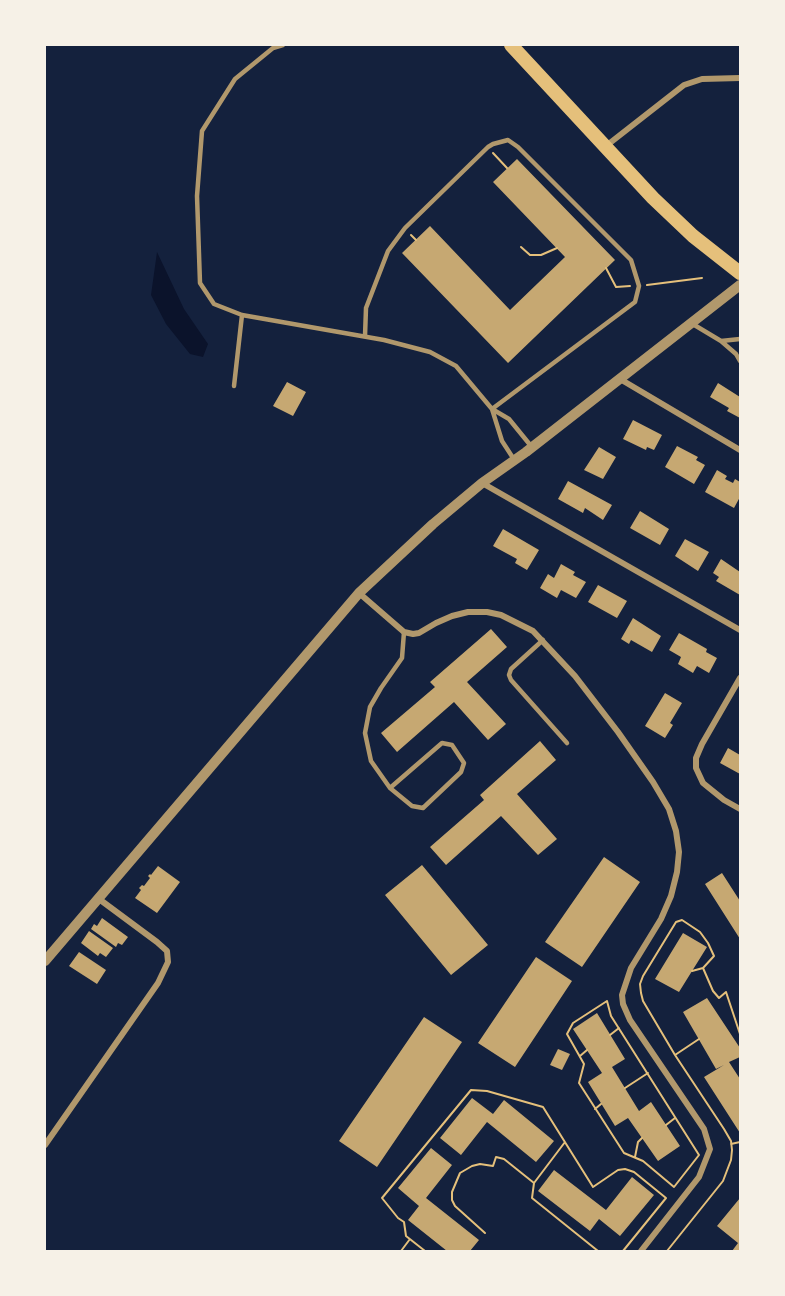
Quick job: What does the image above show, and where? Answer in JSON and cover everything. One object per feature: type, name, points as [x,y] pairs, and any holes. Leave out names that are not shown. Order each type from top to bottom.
[{"type":"main road","points":[[511,45],[661,206],[693,236],[740,273]]},
{"type":"street","points":[[605,147],[684,85],[702,79],[740,78]]},
{"type":"street","points":[[45,961],[359,593],[433,524],[482,483],[532,448],[740,285]]},
{"type":"street","points":[[620,379],[740,450]]},
{"type":"street","points":[[482,483],[740,630]]},
{"type":"street","points":[[359,593],[404,632],[419,633],[452,616],[468,612],[487,612],[516,621],[532,631],[575,676],[618,732],[653,782],[669,810],[676,831],[679,852],[677,872],[671,896],[661,919],[630,968],[622,995],[623,1004],[630,1020],[704,1129],[710,1149],[699,1177],[641,1251]]},
{"type":"street","points":[[740,678],[696,758],[696,768],[703,783],[724,800],[740,809]]},
{"type":"street","points":[[45,1145],[159,983],[168,962],[166,951],[157,942],[99,899]]},
{"type":"lane","points":[[283,45],[273,48],[235,80],[202,131],[197,196],[200,283],[214,304],[242,315],[365,336],[430,352],[456,366],[492,409],[509,419],[532,448]]},
{"type":"lane","points":[[365,336],[366,308],[388,251],[405,228],[488,147],[508,140],[518,147],[631,260],[639,286],[635,302],[492,409]]},
{"type":"lane","points":[[234,386],[242,315]]},
{"type":"lane","points":[[690,323],[721,341],[736,354],[740,361]]},
{"type":"lane","points":[[721,341],[740,339]]},
{"type":"lane","points":[[492,409],[502,441],[515,461]]},
{"type":"lane","points":[[390,788],[442,743],[452,746],[464,763],[461,772],[423,808],[412,806],[390,788],[371,761],[365,733],[370,707],[402,658],[404,632]]},
{"type":"lane","points":[[543,640],[511,669],[508,675],[567,743]]},
{"type":"path","points":[[488,147],[507,168]]},
{"type":"path","points":[[521,247],[530,255],[542,255],[557,248]]},
{"type":"path","points":[[606,268],[616,287],[630,286]]},
{"type":"path","points":[[647,285],[702,278]]},
{"type":"path","points":[[667,1251],[723,1181],[731,1160],[731,1144],[724,1129],[675,1055],[643,1001],[640,984],[676,922],[682,920],[700,932],[714,956],[703,968],[692,971]]},
{"type":"path","points":[[703,968],[713,991],[719,998],[726,992],[740,1034]]},
{"type":"path","points":[[608,1001],[611,1016],[699,1155],[674,1187],[635,1156],[624,1153],[579,1083],[584,1064],[580,1056],[567,1034],[573,1023],[608,1001]]},
{"type":"path","points":[[610,1035],[619,1028]]},
{"type":"path","points":[[675,1055],[699,1039]]},
{"type":"path","points":[[580,1056],[587,1050]]},
{"type":"path","points":[[625,1088],[648,1073]]},
{"type":"path","points":[[425,1251],[406,1236],[404,1222],[382,1198],[471,1090],[487,1091],[543,1107],[593,1187],[618,1170],[625,1169],[634,1172],[666,1197],[623,1251]]},
{"type":"path","points":[[595,1109],[601,1104]]},
{"type":"path","points":[[666,1125],[675,1118]]},
{"type":"path","points":[[635,1156],[638,1142],[642,1138]]},
{"type":"path","points":[[565,1142],[534,1183],[532,1198],[598,1251]]},
{"type":"path","points":[[731,1144],[740,1142]]},
{"type":"path","points":[[485,1233],[455,1206],[452,1200],[452,1192],[460,1173],[480,1164],[493,1166],[496,1157],[504,1159],[534,1183]]},
{"type":"path","points":[[400,1251],[410,1239]]},
{"type":"water","points":[[157,252],[184,309],[208,344],[203,357],[190,354],[166,324],[151,295]]},
{"type":"building","points":[[517,159],[615,260],[508,363],[402,253],[430,226],[510,310],[565,257],[493,182]]},
{"type":"building","points":[[287,382],[306,392],[293,416],[273,406]]},
{"type":"building","points":[[718,383],[740,397],[740,418],[727,411],[729,408],[710,397]]},
{"type":"building","points":[[633,420],[662,435],[654,450],[647,447],[646,450],[623,439]]},
{"type":"building","points":[[677,446],[698,457],[696,460],[705,465],[694,484],[665,467]]},
{"type":"building","points":[[599,447],[616,457],[603,479],[584,470]]},
{"type":"building","points":[[717,470],[727,476],[725,479],[733,483],[735,479],[740,482],[740,497],[734,508],[705,492]]},
{"type":"building","points":[[568,481],[612,505],[603,520],[585,508],[583,513],[558,499]]},
{"type":"building","points":[[640,511],[669,529],[660,545],[630,528]]},
{"type":"building","points":[[503,529],[539,550],[527,570],[515,563],[517,559],[493,546]]},
{"type":"building","points":[[685,539],[709,552],[698,571],[675,556]]},
{"type":"building","points":[[721,559],[740,572],[740,595],[716,581],[719,577],[713,573]]},
{"type":"building","points":[[561,564],[575,572],[573,575],[586,582],[576,598],[561,590],[557,598],[540,588],[548,574],[554,578]]},
{"type":"building","points":[[598,585],[627,601],[617,618],[588,602]]},
{"type":"building","points":[[633,618],[661,636],[652,652],[631,640],[629,644],[621,639]]},
{"type":"building","points":[[491,629],[507,647],[467,682],[506,724],[488,740],[454,702],[397,752],[381,733],[435,687],[430,682]]},
{"type":"building","points":[[679,633],[707,649],[706,652],[717,658],[709,673],[697,666],[693,673],[678,664],[681,657],[669,650]]},
{"type":"building","points":[[665,693],[682,703],[670,723],[673,725],[665,738],[645,726]]},
{"type":"building","points":[[540,741],[556,760],[517,794],[557,839],[538,855],[501,816],[446,865],[430,847],[484,800],[480,795]]},
{"type":"building","points":[[728,748],[740,755],[740,774],[720,763]]},
{"type":"building","points":[[604,857],[640,882],[582,967],[545,942]]},
{"type":"building","points":[[422,865],[488,945],[451,975],[385,895]]},
{"type":"building","points":[[158,866],[180,882],[157,913],[135,898],[141,890],[139,888],[144,886],[150,878],[148,876]]},
{"type":"building","points":[[722,873],[740,901],[740,939],[705,884]]},
{"type":"building","points":[[102,918],[128,937],[122,945],[118,943],[116,947],[91,929],[94,924],[97,926]]},
{"type":"building","points":[[89,931],[113,948],[106,957],[100,953],[98,956],[81,943]]},
{"type":"building","points":[[683,933],[707,947],[679,992],[655,979]]},
{"type":"building","points":[[79,952],[106,970],[97,984],[69,966]]},
{"type":"building","points":[[536,957],[572,981],[515,1067],[478,1043]]},
{"type":"building","points":[[707,998],[740,1048],[740,1057],[729,1062],[740,1079],[740,1133],[704,1077],[724,1065],[716,1069],[683,1012]]},
{"type":"building","points":[[597,1013],[625,1059],[612,1067],[639,1111],[651,1102],[680,1146],[658,1161],[628,1118],[615,1126],[588,1082],[602,1073],[573,1029]]},
{"type":"building","points":[[424,1017],[462,1042],[377,1167],[339,1141]]},
{"type":"building","points":[[558,1049],[570,1054],[562,1070],[550,1065]]},
{"type":"building","points":[[472,1098],[493,1114],[504,1100],[554,1141],[536,1162],[487,1122],[461,1155],[440,1138]]},
{"type":"building","points":[[431,1148],[452,1165],[426,1198],[479,1240],[470,1251],[447,1251],[408,1220],[419,1206],[398,1188]]},
{"type":"building","points":[[554,1170],[606,1210],[632,1177],[654,1195],[620,1236],[599,1219],[590,1231],[538,1191]]},
{"type":"building","points":[[740,1198],[740,1251],[732,1251],[738,1243],[717,1226]]}]
